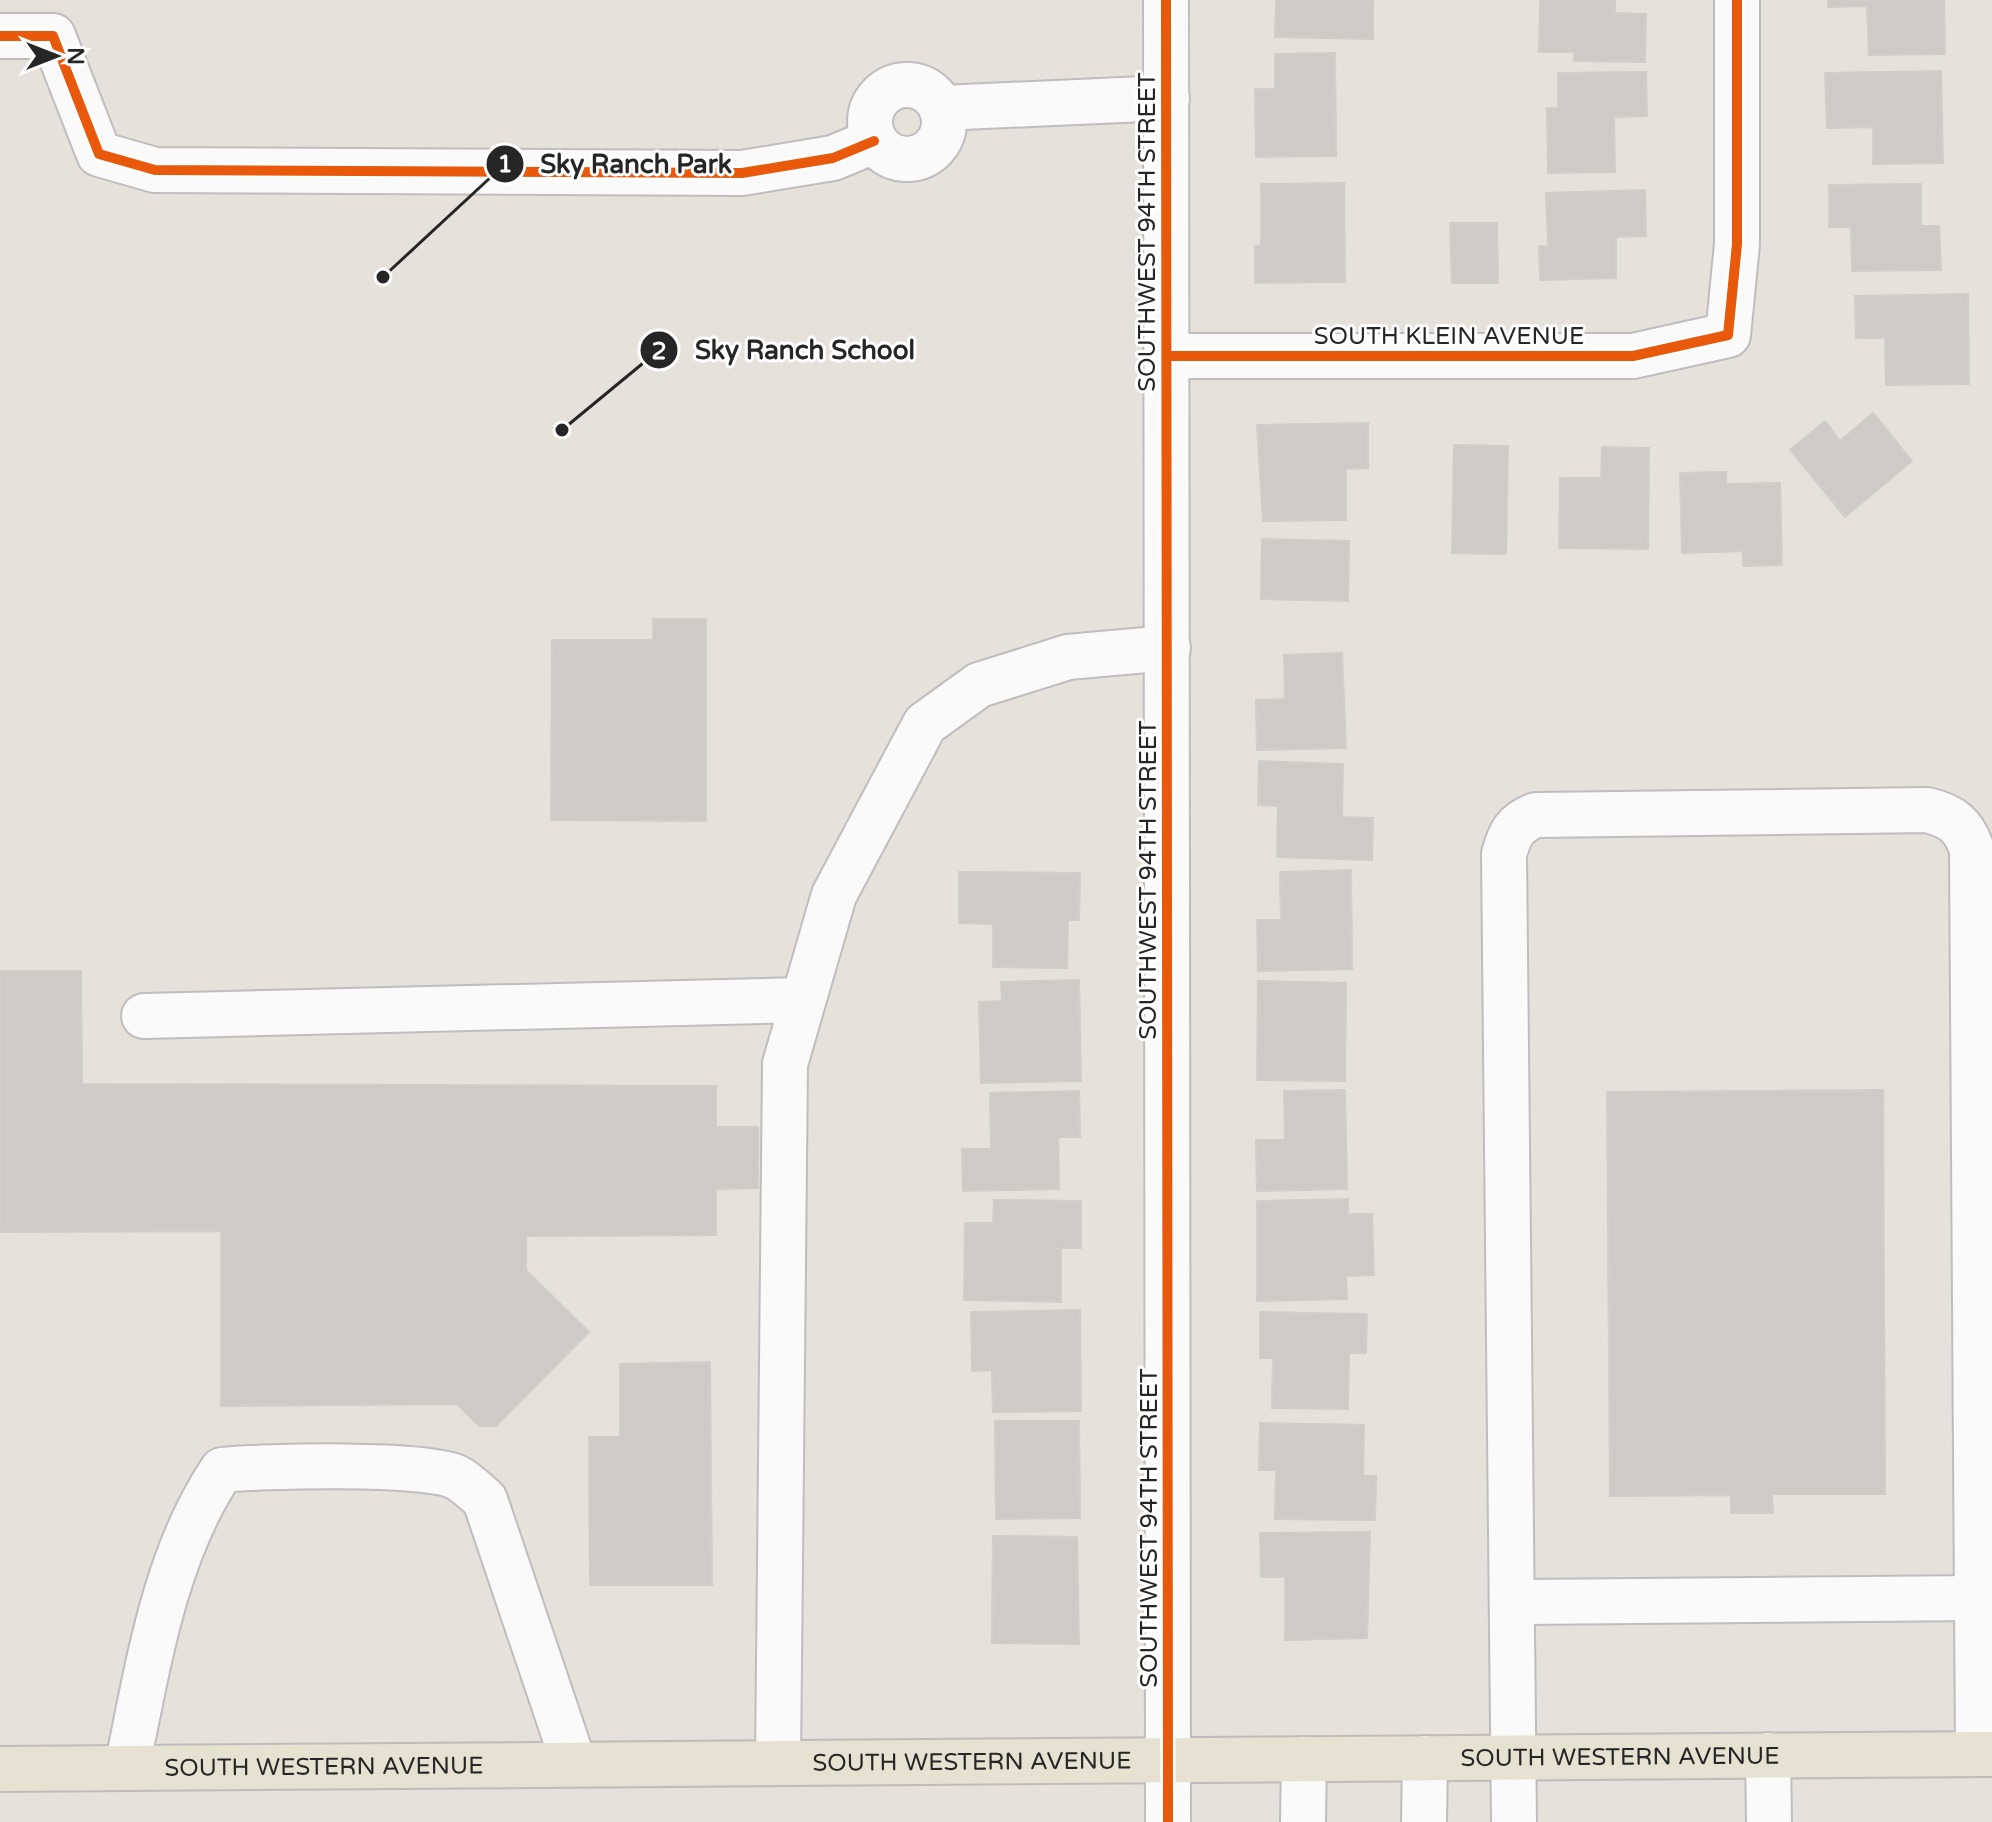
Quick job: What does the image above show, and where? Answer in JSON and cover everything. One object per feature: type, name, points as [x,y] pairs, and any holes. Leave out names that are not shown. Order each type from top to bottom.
[{"type":"main road","name":"SOUTH WESTERN AVENUE","points":[[0,1769],[1985,1754]]},
{"type":"street","name":"SOUTHWEST 94TH STREET","points":[[1166,0],[1168,1822]]},
{"type":"street","name":"SOUTH KLEIN AVENUE","points":[[1168,356],[1633,356],[1728,335],[1737,244],[1737,0]]},
{"type":"street","points":[[0,36],[53,36],[99,154],[155,170],[742,173],[833,158],[874,141],[869,117],[880,95],[902,84],[926,89],[941,108],[1167,98]]},
{"type":"street","points":[[778,1762],[785,1064],[834,895],[925,724],[979,685],[1068,657],[1168,648]]},
{"type":"street","points":[[1514,1822],[1504,854],[1510,832],[1520,821],[1536,815],[1927,810],[1946,814],[1959,823],[1972,850],[1977,1598],[1985,1754]]},
{"type":"street","points":[[144,1016],[803,1000]]},
{"type":"street","points":[[127,1767],[155,1632],[198,1506],[222,1470],[259,1466],[397,1469],[454,1476],[485,1500],[574,1764]]},
{"type":"street","points":[[1513,1602],[1977,1598]]},
{"type":"street","points":[[1768,1755],[1769,1822]]},
{"type":"street","points":[[1424,1822],[1425,1758]]},
{"type":"street","points":[[1303,1822],[1304,1759]]},
{"type":"building","points":[[1276,0],[1373,0],[1373,39],[1275,37]]},
{"type":"building","points":[[1540,0],[1615,0],[1615,13],[1646,14],[1645,62],[1574,61],[1574,52],[1539,52]]},
{"type":"building","points":[[1828,0],[1944,0],[1945,54],[1869,55],[1867,6],[1828,7]]},
{"type":"building","points":[[1335,53],[1336,156],[1256,157],[1255,89],[1275,89],[1275,54]]},
{"type":"building","points":[[1941,71],[1943,163],[1873,164],[1873,127],[1827,128],[1825,73]]},
{"type":"building","points":[[1646,72],[1647,116],[1614,117],[1615,172],[1548,173],[1547,108],[1558,108],[1558,73]]},
{"type":"building","points":[[1344,183],[1345,282],[1255,283],[1255,246],[1261,245],[1261,184]]},
{"type":"building","points":[[1921,184],[1921,226],[1939,226],[1941,270],[1852,271],[1851,227],[1829,227],[1829,185]]},
{"type":"building","points":[[1645,190],[1646,236],[1616,237],[1616,278],[1540,280],[1539,246],[1548,246],[1546,193]]},
{"type":"building","points":[[1450,223],[1497,223],[1498,283],[1452,283]]},
{"type":"building","points":[[1968,294],[1969,384],[1886,385],[1885,338],[1856,338],[1855,296]]},
{"type":"building","points":[[1873,413],[1912,461],[1845,517],[1790,450],[1825,421],[1840,441]]},
{"type":"building","points":[[1368,423],[1368,468],[1346,469],[1346,520],[1263,521],[1257,425]]},
{"type":"building","points":[[1454,445],[1508,446],[1506,554],[1452,553]]},
{"type":"building","points":[[1602,447],[1649,448],[1648,549],[1559,548],[1560,478],[1601,478]]},
{"type":"building","points":[[1726,472],[1726,484],[1780,483],[1782,565],[1743,566],[1743,551],[1682,553],[1680,473]]},
{"type":"building","points":[[1262,539],[1349,541],[1348,601],[1261,599]]},
{"type":"building","points":[[653,619],[706,619],[706,821],[551,820],[552,640],[653,640]]},
{"type":"building","points":[[1342,653],[1346,748],[1257,750],[1256,700],[1285,699],[1284,655]]},
{"type":"building","points":[[1259,761],[1343,764],[1342,817],[1373,818],[1372,860],[1277,857],[1278,806],[1258,805]]},
{"type":"building","points":[[1351,870],[1352,969],[1258,971],[1257,920],[1281,920],[1280,872]]},
{"type":"building","points":[[959,872],[1080,873],[1079,920],[1068,920],[1067,968],[993,967],[993,924],[959,923]]},
{"type":"building","points":[[0,971],[81,971],[82,1084],[716,1086],[716,1127],[758,1127],[758,1188],[716,1189],[716,1235],[526,1236],[526,1270],[589,1332],[496,1426],[479,1426],[457,1404],[221,1406],[221,1231],[0,1232]]},
{"type":"building","points":[[1079,980],[1081,1081],[981,1083],[979,1002],[1002,1001],[1001,982]]},
{"type":"building","points":[[1258,981],[1346,983],[1345,1081],[1257,1080]]},
{"type":"building","points":[[1345,1090],[1347,1189],[1257,1191],[1256,1140],[1285,1140],[1284,1091]]},
{"type":"building","points":[[1883,1090],[1885,1494],[1772,1494],[1773,1513],[1731,1513],[1731,1495],[1610,1496],[1607,1092]]},
{"type":"building","points":[[1079,1091],[1080,1137],[1058,1137],[1059,1189],[963,1191],[962,1149],[991,1149],[990,1093]]},
{"type":"building","points":[[1348,1199],[1348,1214],[1372,1214],[1374,1275],[1346,1276],[1347,1299],[1257,1301],[1257,1201]]},
{"type":"building","points":[[994,1200],[1081,1201],[1081,1248],[1061,1248],[1061,1302],[964,1300],[965,1223],[993,1223]]},
{"type":"building","points":[[1080,1310],[1081,1411],[993,1412],[992,1370],[972,1371],[971,1312]]},
{"type":"building","points":[[1260,1312],[1367,1314],[1366,1353],[1349,1353],[1348,1409],[1272,1408],[1273,1358],[1260,1358]]},
{"type":"building","points":[[710,1362],[712,1585],[590,1585],[589,1437],[620,1437],[620,1364]]},
{"type":"building","points":[[995,1421],[1079,1421],[1080,1518],[996,1519]]},
{"type":"building","points":[[1260,1423],[1364,1425],[1363,1476],[1376,1476],[1375,1520],[1275,1519],[1276,1470],[1259,1470]]},
{"type":"building","points":[[1370,1532],[1367,1638],[1285,1640],[1285,1577],[1261,1577],[1260,1533]]},
{"type":"building","points":[[993,1536],[1077,1537],[1079,1644],[992,1643]]},
{"type":"cycle path","points":[[1166,0],[1168,1822]]},
{"type":"cycle path","points":[[1168,356],[1633,356],[1728,335],[1737,244],[1737,0]]},
{"type":"cycle path","points":[[0,36],[53,36],[99,154],[155,170],[742,173],[833,158],[874,141]]},
{"type":"place","name":"Sky Ranch Park","points":[[383,277]]},
{"type":"place","name":"Sky Ranch School","points":[[562,430]]}]
